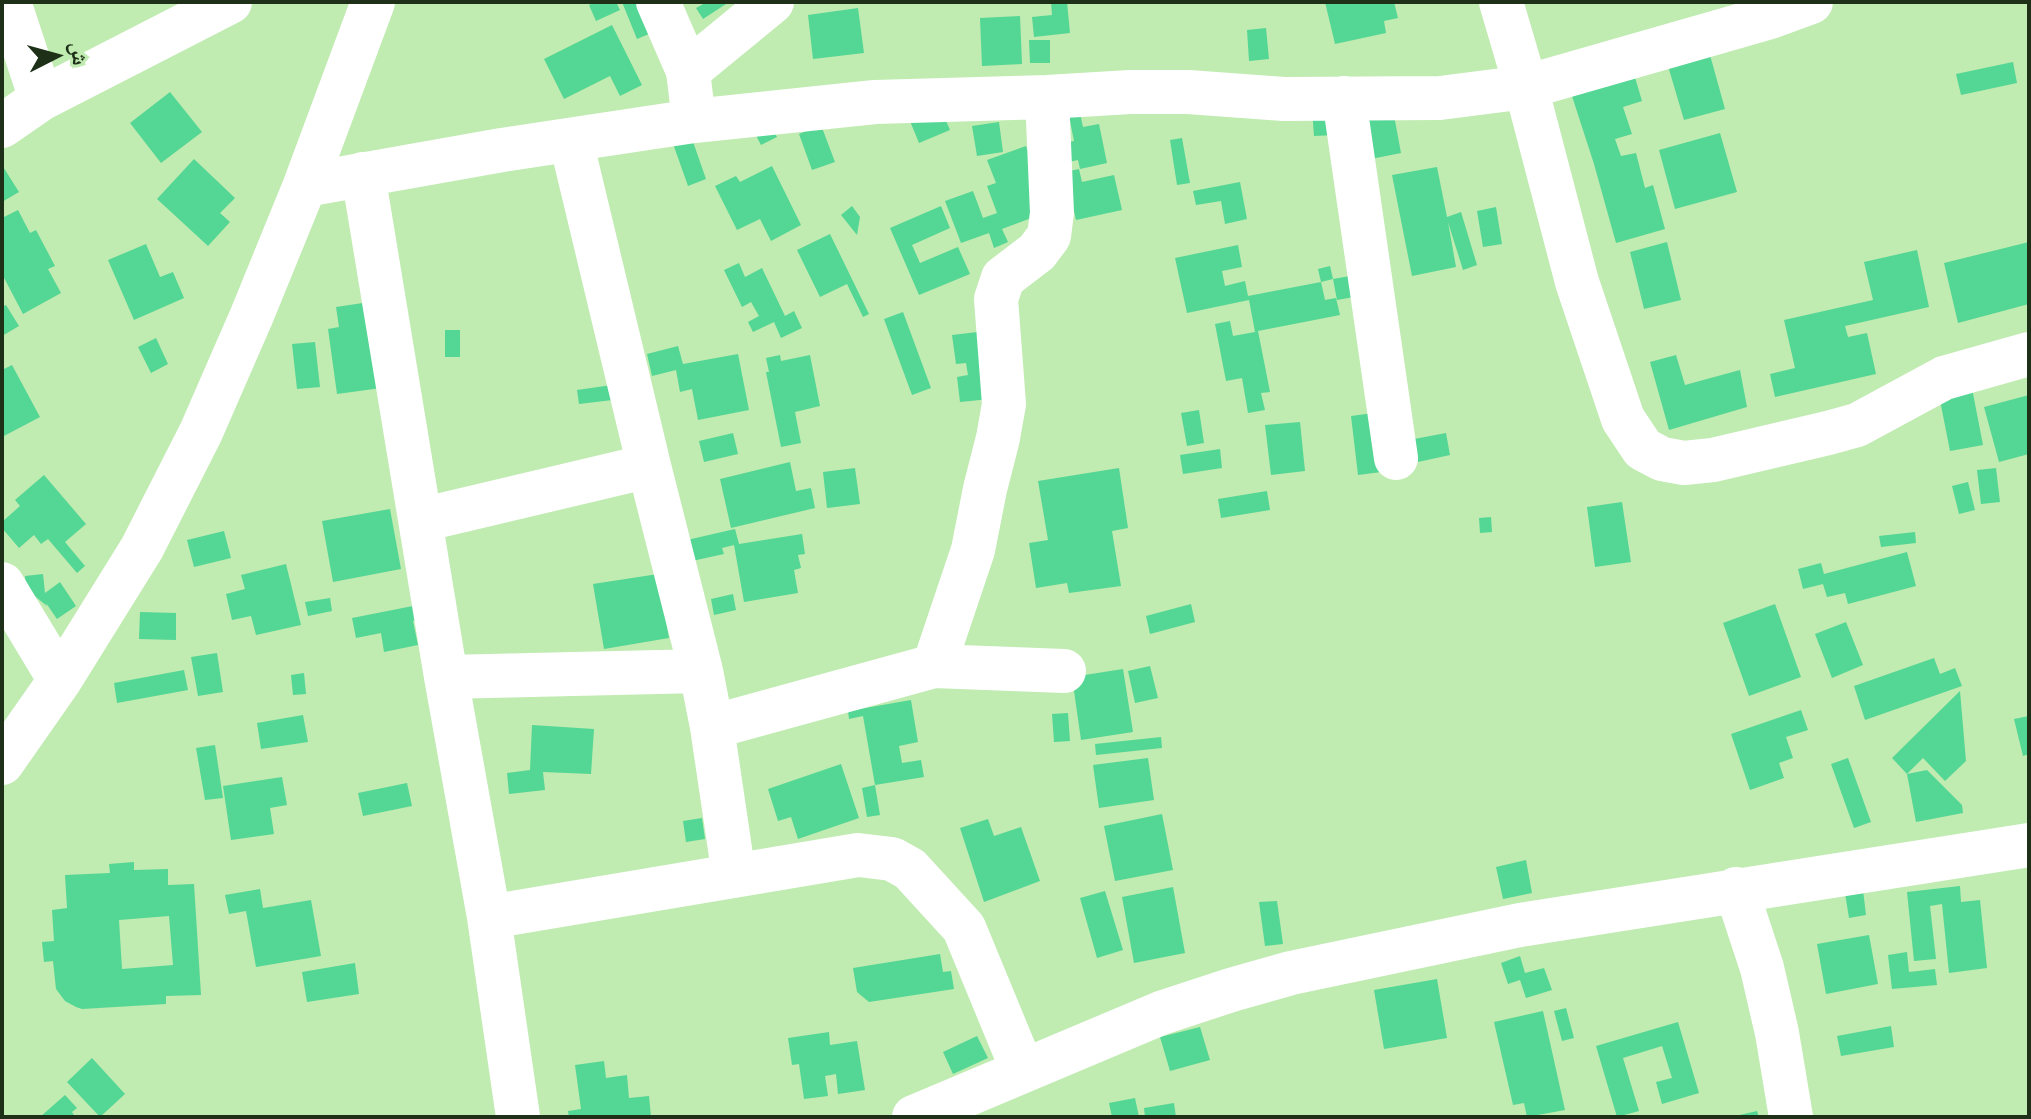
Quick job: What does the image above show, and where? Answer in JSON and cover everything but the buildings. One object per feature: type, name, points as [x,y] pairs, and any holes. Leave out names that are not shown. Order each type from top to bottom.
[{"type":"street","points":[[9,2],[41,99]]},
{"type":"street","points":[[2,126],[41,99],[230,2]]},
{"type":"street","points":[[2,763],[60,680],[142,548],[201,432],[305,185],[373,2]]},
{"type":"street","points":[[658,2],[688,71],[694,121]]},
{"type":"street","points":[[688,71],[772,2]]},
{"type":"street","points":[[1501,2],[1577,282],[1623,419],[1643,449],[1662,459],[1684,463],[1713,460],[1828,433],[1857,425],[1944,378],[2029,354]]},
{"type":"street","points":[[305,185],[502,150],[694,121],[875,102],[1159,92],[1284,99],[1440,98],[1526,87],[1770,17],[1811,2]]},
{"type":"street","points":[[934,666],[973,550],[1004,404],[996,299],[1003,278],[1037,252],[1049,236],[1052,213],[1047,97]]},
{"type":"street","points":[[1344,98],[1396,458]]},
{"type":"street","points":[[571,141],[701,671],[734,876]]},
{"type":"street","points":[[363,174],[489,917],[518,1117]]},
{"type":"street","points":[[421,520],[649,466]]},
{"type":"street","points":[[2,584],[60,680]]},
{"type":"street","points":[[712,727],[934,666],[1064,671]]},
{"type":"street","points":[[446,677],[701,671]]},
{"type":"street","points":[[914,1117],[1161,1013],[1291,973],[1520,925],[1736,889],[2028,854]]},
{"type":"street","points":[[489,917],[858,855],[892,859],[910,869],[964,928],[1023,1071]]},
{"type":"street","points":[[1736,889],[1765,981],[1791,1117]]}]
